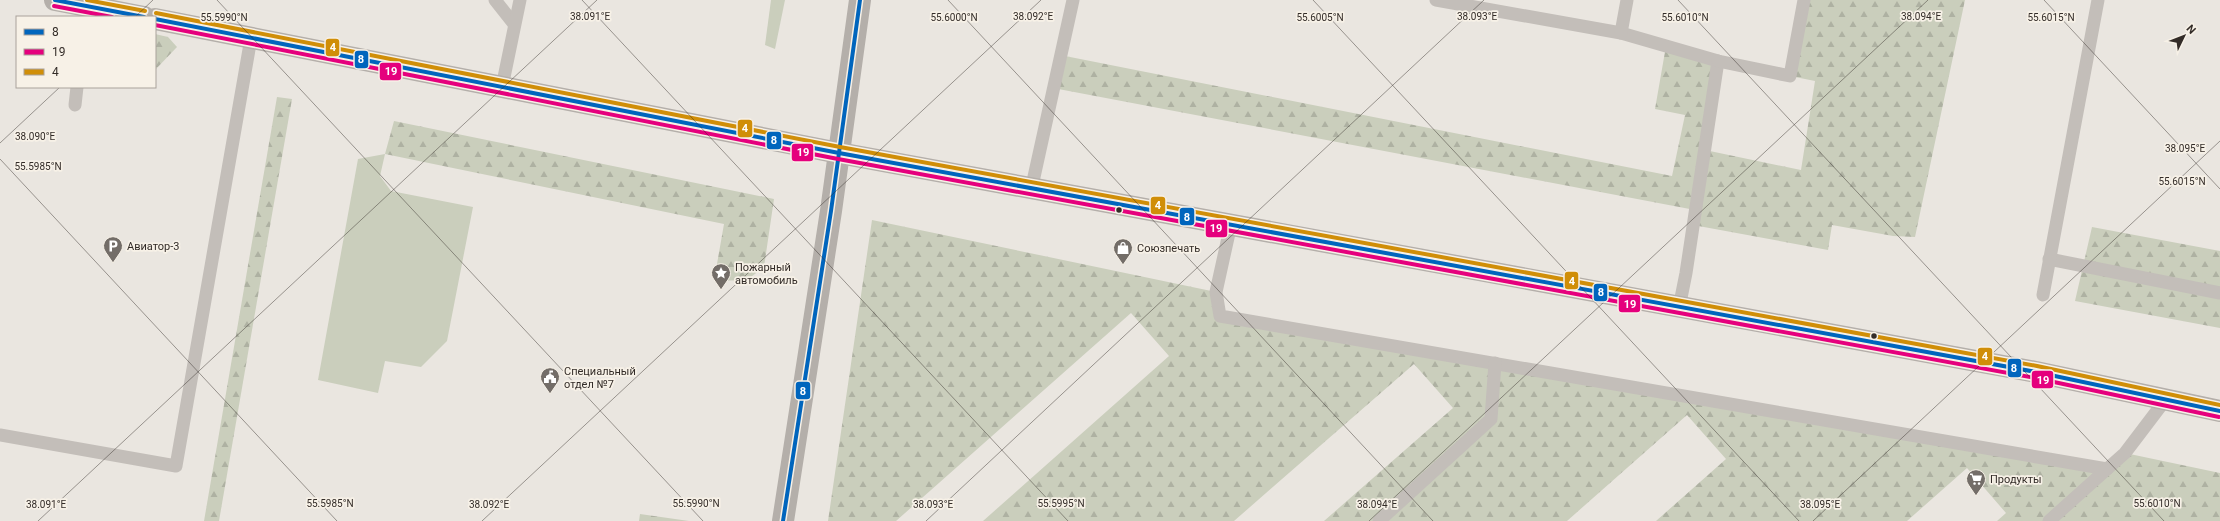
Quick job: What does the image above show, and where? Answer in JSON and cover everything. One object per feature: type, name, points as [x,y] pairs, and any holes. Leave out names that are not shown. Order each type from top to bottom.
[{"type":"main road","points":[[55,0],[89,12],[133,16]]},
{"type":"main road","points":[[784,521],[839,153],[860,0]]},
{"type":"main road","points":[[156,19],[839,153],[1032,186],[1679,308],[2036,372],[2220,410]]},
{"type":"lane","points":[[495,0],[514,24]]},
{"type":"lane","points":[[502,87],[520,0]]},
{"type":"lane","points":[[1032,186],[1073,0]]},
{"type":"lane","points":[[1436,0],[1621,33],[1718,61],[1790,76],[1804,0]]},
{"type":"lane","points":[[1621,33],[1627,0]]},
{"type":"lane","points":[[2043,295],[2098,0]]},
{"type":"lane","points":[[0,435],[176,466],[251,38]]},
{"type":"lane","points":[[1679,308],[1686,273],[1718,61]]},
{"type":"lane","points":[[74,105],[77,88]]},
{"type":"lane","points":[[1232,224],[1216,292],[1220,316],[2107,469]]},
{"type":"lane","points":[[2049,259],[2220,293]]},
{"type":"lane","points":[[1379,521],[1491,419],[1495,364]]},
{"type":"lane","points":[[2049,521],[2125,452],[2166,399]]},
{"type":"green space","points":[[771,0],[785,0],[775,49],[765,45]]},
{"type":"green space","points":[[1804,0],[1965,0],[1915,237],[1893,236],[1832,225],[1828,250],[1693,225],[1695,210],[1053,88],[1060,55],[1672,176],[1685,115],[1655,109],[1666,46],[1718,61],[1705,150],[1801,170],[1815,81],[1790,76]]},
{"type":"green space","points":[[156,34],[168,37],[177,47],[156,69]]},
{"type":"green space","points":[[277,97],[292,99],[219,521],[204,521]]},
{"type":"green space","points":[[394,121],[774,199],[764,267],[747,280],[714,281],[724,224],[385,154]]},
{"type":"green space","points":[[385,154],[380,176],[391,191],[473,207],[447,341],[421,367],[385,361],[378,393],[318,380],[358,159]]},
{"type":"green space","points":[[872,220],[1216,292],[1220,316],[2107,469],[2125,453],[2220,473],[2220,521],[1997,521],[2006,513],[1967,468],[1907,521],[1656,521],[1726,459],[1687,415],[1567,521],[1324,521],[1453,408],[1414,364],[1234,521],[983,521],[1169,356],[1131,313],[896,521],[828,521]]},
{"type":"green space","points":[[2092,227],[2220,251],[2220,328],[2075,301]]},
{"type":"green space","points":[[640,514],[689,521],[639,521]]},
{"type":"transit line","name":"8","points":[[55,0],[139,16]]},
{"type":"transit line","name":"4","points":[[87,0],[145,11]]},
{"type":"transit line","name":"8","points":[[783,521],[831,211],[860,0]]},
{"type":"transit line","name":"19","points":[[54,6],[107,16]]},
{"type":"transit line","name":"4","points":[[156,13],[840,147],[2037,366],[2220,405]]},
{"type":"transit line","name":"8","points":[[156,19],[839,153],[2036,372],[2220,411]]},
{"type":"transit line","name":"19","points":[[156,25],[838,159],[2035,378],[2219,417]]},
{"type":"place","name":"Авиатор-3","points":[[113,263]]},
{"type":"place","name":"Союзпечать","points":[[1123,265]]},
{"type":"place","name":"Пожарный автомобиль","points":[[721,290]]},
{"type":"place","name":"Специальный отдел №7","points":[[550,394]]},
{"type":"place","name":"Продукты","points":[[1976,496]]}]
